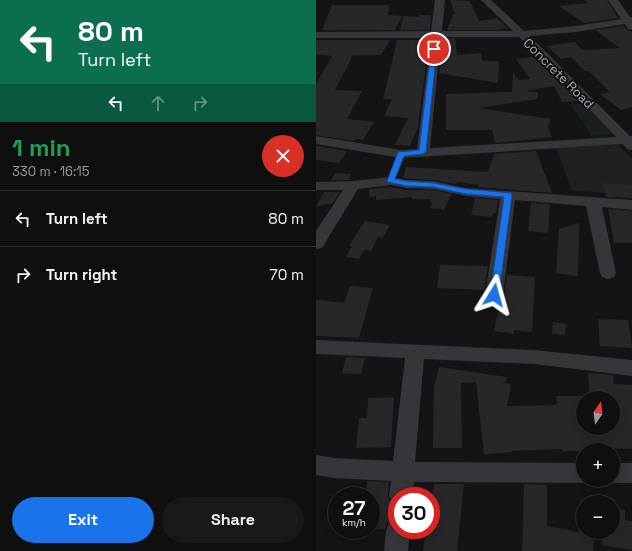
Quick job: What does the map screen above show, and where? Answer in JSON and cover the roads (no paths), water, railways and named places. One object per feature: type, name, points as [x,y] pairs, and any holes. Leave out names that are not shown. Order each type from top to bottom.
[{"type":"street","points":[[423,152],[440,0]]},
{"type":"street","name":"Concrete Road","points":[[486,0],[552,63],[630,142]]},
{"type":"street","points":[[613,0],[631,23]]},
{"type":"street","points":[[316,35],[520,34],[631,23]]},
{"type":"street","points":[[316,140],[401,154],[630,142]]},
{"type":"street","points":[[391,181],[401,154]]},
{"type":"street","points":[[316,186],[353,185],[391,181],[406,184],[433,185],[466,192],[632,205]]},
{"type":"street","points":[[316,244],[353,185]]},
{"type":"street","points":[[494,295],[508,195]]},
{"type":"street","points":[[593,202],[608,273]]},
{"type":"street","points":[[316,347],[534,357],[632,368]]},
{"type":"street","points":[[402,487],[414,352]]},
{"type":"street","points":[[316,465],[334,468],[404,472],[576,473]]},
{"type":"street","points":[[620,473],[632,473]]},
{"type":"street","points":[[396,551],[397,539]]}]
